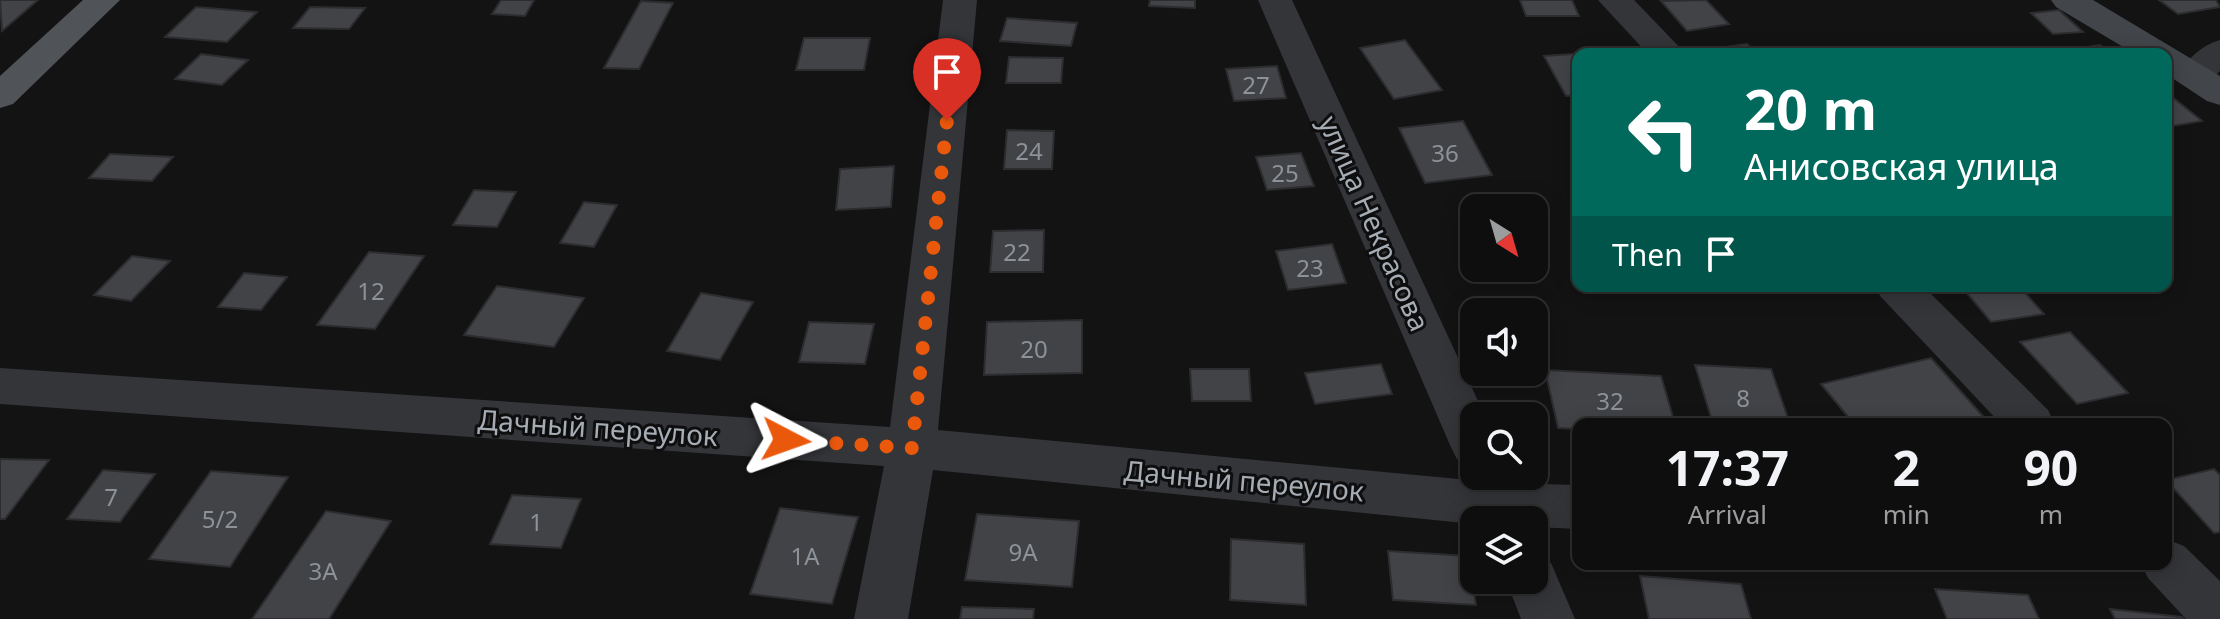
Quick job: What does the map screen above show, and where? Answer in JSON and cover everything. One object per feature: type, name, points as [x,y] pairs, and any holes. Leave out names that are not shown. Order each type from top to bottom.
[{"type":"main road","points":[[0,96],[103,0]]},
{"type":"street","points":[[881,619],[912,448],[960,0]]},
{"type":"street","name":"улица Некрасова","points":[[1275,0],[1460,414]]},
{"type":"street","points":[[1615,0],[1662,48]]},
{"type":"street","points":[[2068,0],[2159,48]]},
{"type":"street","points":[[2172,55],[2192,66]]},
{"type":"street","points":[[1902,292],[2025,418]]},
{"type":"street","name":"Дачный переулок","points":[[0,386],[912,448],[1572,506]]},
{"type":"street","points":[[2172,568],[2220,617]]},
{"type":"street","points":[[1538,594],[1548,619]]},
{"type":"building","points":[[0,0],[38,0],[2,31]]},
{"type":"building","points":[[501,0],[534,0],[525,16],[492,14]]},
{"type":"building","points":[[1150,0],[1195,0],[1195,8],[1149,6]]},
{"type":"building","points":[[1520,0],[1572,0],[1579,16],[1526,16]]},
{"type":"building","points":[[1706,0],[1729,24],[1687,31],[1661,1]]},
{"type":"building","points":[[2159,0],[2216,0],[2220,7],[2178,14]]},
{"type":"building","points":[[641,1],[673,3],[639,69],[604,68]]},
{"type":"building","points":[[196,7],[257,12],[227,42],[165,37]]},
{"type":"building","points":[[310,7],[365,8],[349,29],[293,28]]},
{"type":"building","points":[[2059,10],[2083,32],[2053,34],[2031,13]]},
{"type":"building","points":[[1007,18],[1077,23],[1071,46],[1000,41]]},
{"type":"building","points":[[804,38],[870,38],[864,70],[796,70]]},
{"type":"building","points":[[1405,40],[1442,90],[1394,99],[1360,48]]},
{"type":"building","points":[[1747,44],[1751,48],[1718,48]]},
{"type":"building","points":[[201,54],[248,60],[222,85],[175,79]]},
{"type":"building","points":[[1572,54],[1572,96],[1566,96],[1544,56]]},
{"type":"building","points":[[1009,57],[1063,58],[1061,83],[1006,83]]},
{"type":"building","points":[[1277,66],[1286,98],[1234,101],[1226,69]]},
{"type":"building","points":[[2172,97],[2202,121],[2172,126]]},
{"type":"building","points":[[1463,121],[1492,175],[1425,183],[1399,128]]},
{"type":"building","points":[[1007,130],[1054,131],[1052,169],[1004,169]]},
{"type":"building","points":[[1301,153],[1314,186],[1267,190],[1256,157]]},
{"type":"building","points":[[110,154],[173,157],[152,181],[89,178]]},
{"type":"building","points":[[894,166],[891,207],[836,210],[840,169]]},
{"type":"building","points":[[474,190],[516,192],[497,227],[453,225]]},
{"type":"building","points":[[584,202],[617,205],[594,247],[560,243]]},
{"type":"building","points":[[1044,230],[1043,272],[990,272],[993,231]]},
{"type":"building","points":[[1332,244],[1346,283],[1288,290],[1276,251]]},
{"type":"building","points":[[369,252],[424,256],[375,329],[317,325]]},
{"type":"building","points":[[132,256],[170,261],[131,301],[94,295]]},
{"type":"building","points":[[244,273],[287,277],[261,310],[218,307]]},
{"type":"building","points":[[497,286],[584,298],[554,347],[464,335]]},
{"type":"building","points":[[1966,292],[2024,292],[2044,314],[1991,322]]},
{"type":"building","points":[[701,293],[753,302],[720,360],[667,351]]},
{"type":"building","points":[[1082,320],[1082,373],[984,375],[987,322]]},
{"type":"building","points":[[809,322],[874,324],[865,364],[799,362]]},
{"type":"building","points":[[2070,332],[2128,393],[2077,404],[2020,342]]},
{"type":"building","points":[[1931,358],[1985,418],[1849,418],[1821,384]]},
{"type":"building","points":[[1381,364],[1392,394],[1315,404],[1305,373]]},
{"type":"building","points":[[1695,365],[1771,369],[1788,418],[1711,418]]},
{"type":"building","points":[[1190,369],[1249,369],[1251,401],[1192,401]]},
{"type":"building","points":[[1548,370],[1661,376],[1673,418],[1572,418],[1572,429],[1558,428]]},
{"type":"building","points":[[0,459],[49,460],[5,519],[0,519]]},
{"type":"building","points":[[2214,469],[2220,475],[2220,532],[2214,533],[2172,487],[2172,479]]},
{"type":"building","points":[[103,470],[155,474],[120,522],[67,519]]},
{"type":"building","points":[[211,471],[288,477],[230,567],[149,559]]},
{"type":"building","points":[[512,495],[581,499],[561,548],[490,544]]},
{"type":"building","points":[[780,508],[858,517],[832,604],[750,594]]},
{"type":"building","points":[[326,511],[391,521],[329,619],[252,619]]},
{"type":"building","points":[[977,514],[1079,521],[1072,587],[965,580]]},
{"type":"building","points":[[1231,539],[1304,544],[1306,605],[1230,600]]},
{"type":"building","points":[[1388,551],[1460,556],[1460,594],[1474,594],[1476,605],[1393,600]]},
{"type":"building","points":[[1640,576],[1741,584],[1751,619],[1649,619]]},
{"type":"building","points":[[1935,589],[2028,595],[2039,619],[1947,619]]},
{"type":"building","points":[[962,607],[1034,609],[1033,619],[960,619]]},
{"type":"building","points":[[2110,609],[2182,617],[2184,619],[2115,619]]},
{"type":"route","points":[[786,440],[912,448],[947,120]]}]
